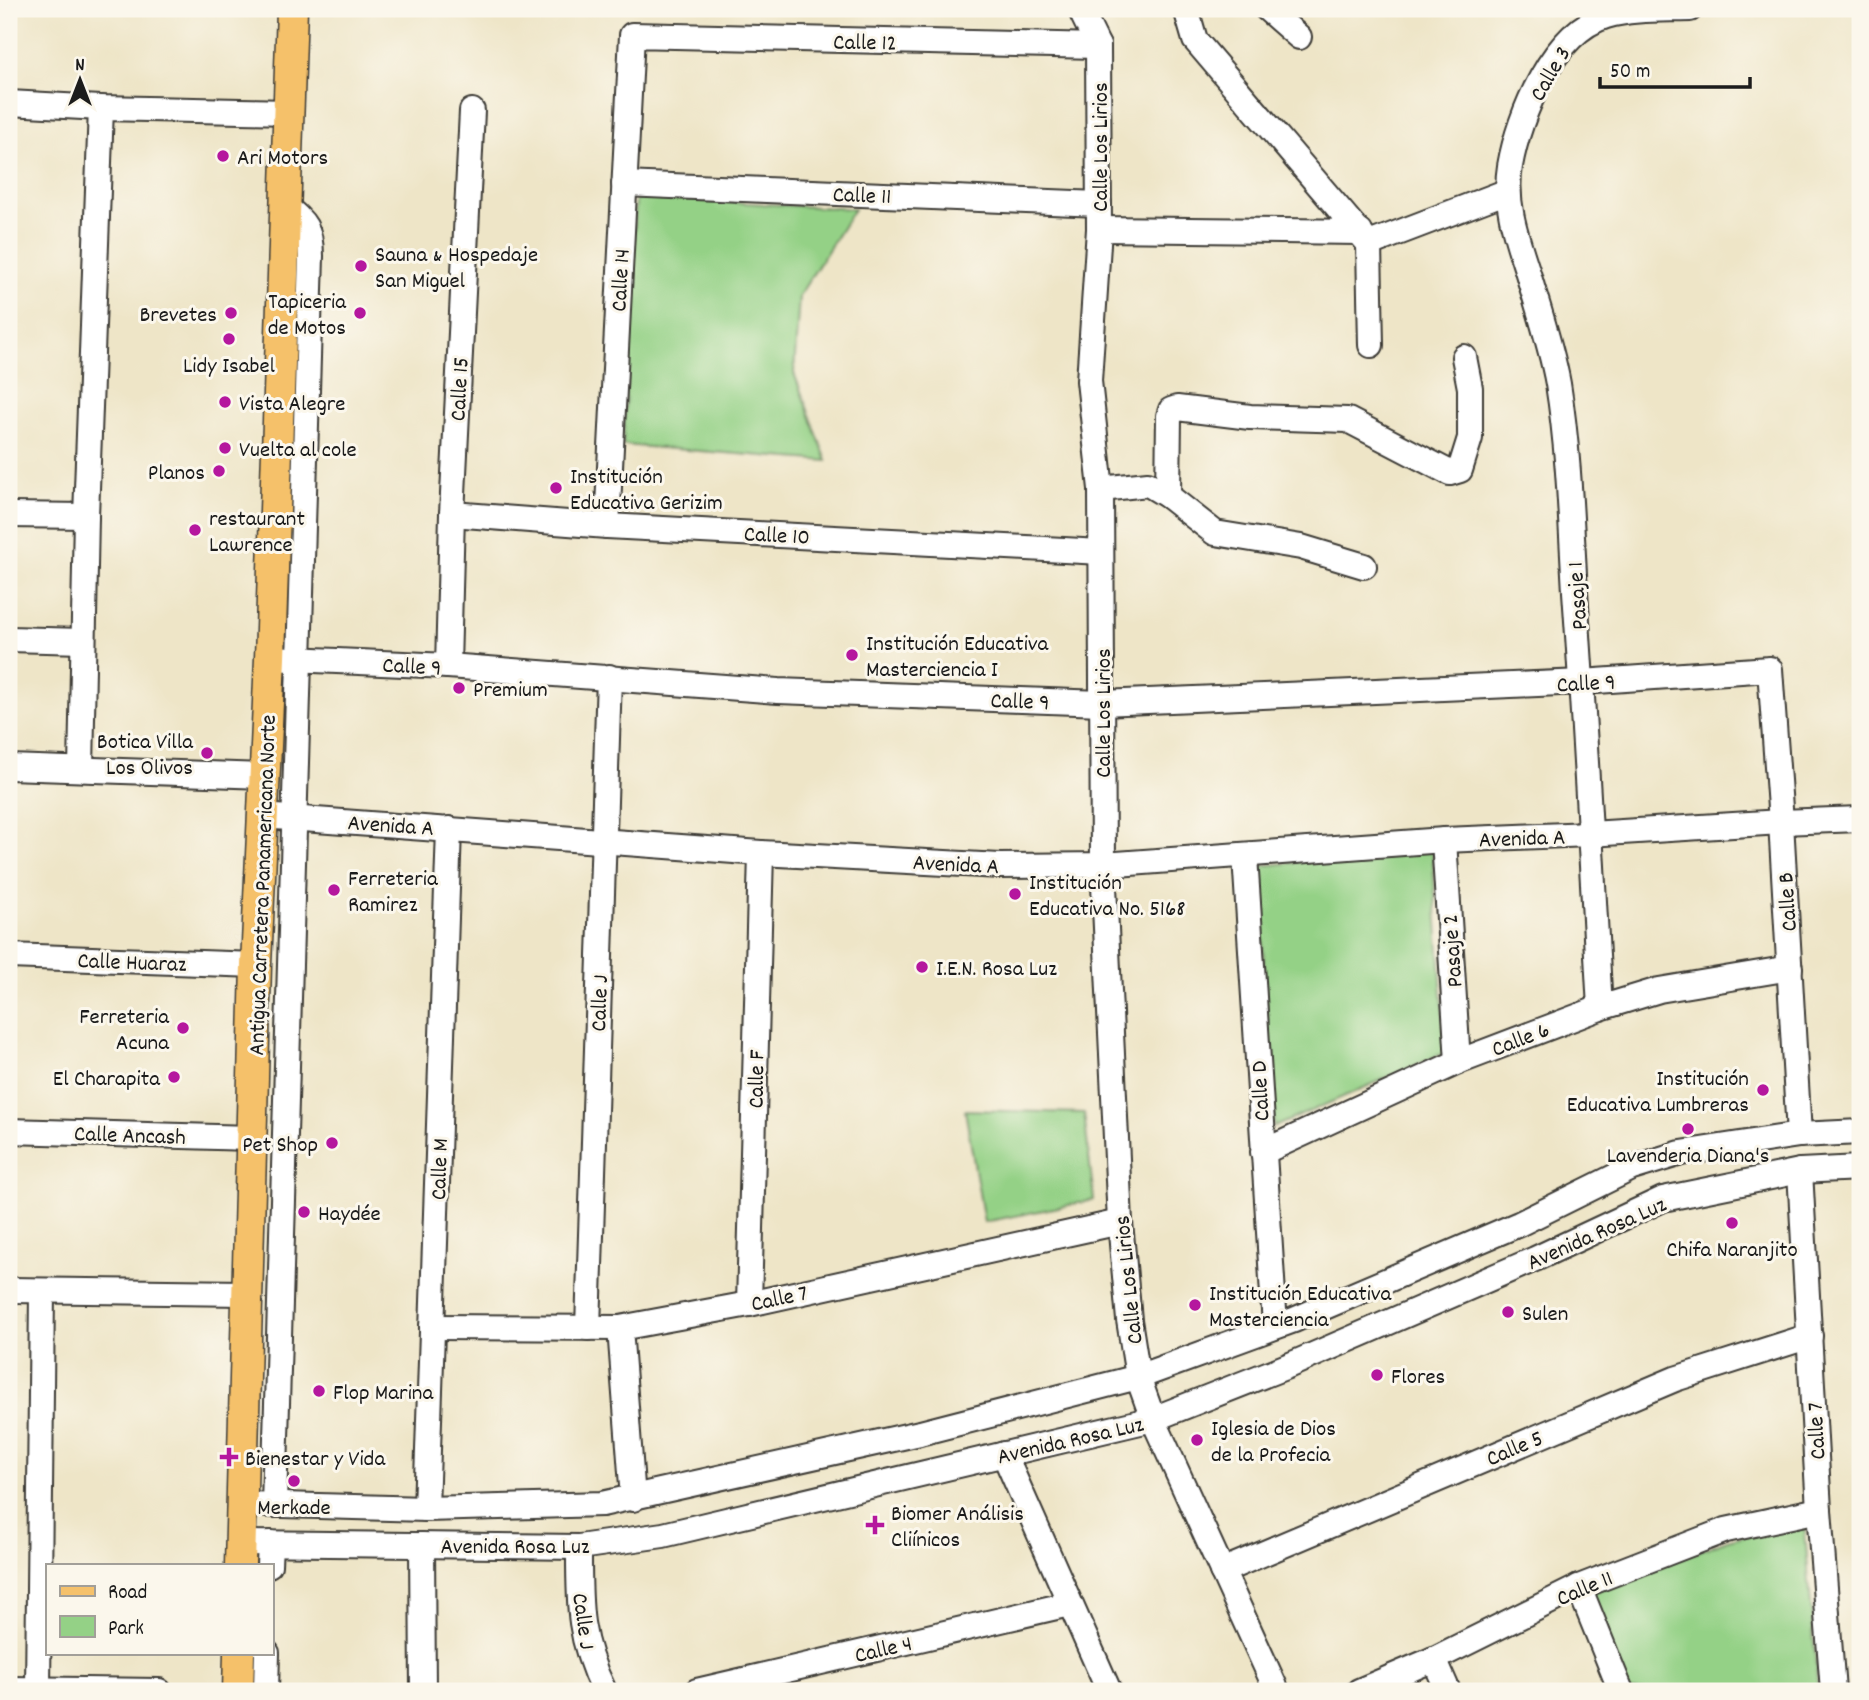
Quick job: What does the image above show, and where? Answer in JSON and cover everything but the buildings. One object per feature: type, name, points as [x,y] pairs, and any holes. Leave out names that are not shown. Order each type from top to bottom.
[{"type":"main road","name":"Antigua Carretera Panamericana Norte","points":[[240,1554],[262,816],[265,776],[285,659],[285,206],[292,9]]},
{"type":"main road","points":[[239,1654],[239,1691]]},
{"type":"street","name":"Calle Los Lirios","points":[[1080,9],[1098,46],[1100,216],[1089,382],[1101,489],[1103,865],[1120,1222],[1129,1320],[1138,1377],[1153,1419]]},
{"type":"street","points":[[1186,9],[1195,40],[1364,238],[1371,345]]},
{"type":"street","points":[[1266,9],[1299,37]]},
{"type":"street","name":"Calle 3","points":[[1508,191],[1517,140],[1538,86],[1553,57],[1567,40],[1592,21],[1625,10],[1690,9]]},
{"type":"street","name":"Calle 12","points":[[632,35],[1098,46]]},
{"type":"street","name":"Calle 14","points":[[607,526],[632,35]]},
{"type":"street","points":[[9,103],[288,112]]},
{"type":"street","points":[[81,769],[86,516],[101,108]]},
{"type":"street","name":"Calle 15","points":[[448,666],[452,514],[472,111]]},
{"type":"street","name":"Calle 11","points":[[624,184],[1100,216],[1364,238]]},
{"type":"street","points":[[1364,238],[1508,191]]},
{"type":"street","name":"Pasaje 1","points":[[1508,191],[1513,222],[1558,384],[1582,682],[1600,1008]]},
{"type":"street","points":[[1168,496],[1169,416],[1171,410],[1177,408],[1250,417],[1348,420],[1450,473],[1456,473],[1460,470],[1470,438],[1470,388],[1464,356]]},
{"type":"street","points":[[1101,489],[1148,484],[1168,496],[1215,533],[1301,547],[1364,566]]},
{"type":"street","points":[[9,514],[86,516]]},
{"type":"street","name":"Calle 10","points":[[452,514],[607,526],[1101,551]]},
{"type":"street","points":[[9,639],[83,641]]},
{"type":"street","name":"Calle 9","points":[[285,659],[448,666],[778,691],[1102,703],[1582,682],[1770,669]]},
{"type":"street","name":"Antigua Carretera Panamericana Norte","points":[[274,1505],[294,817],[285,659]]},
{"type":"street","name":"Calle B","points":[[1770,669],[1799,1135]]},
{"type":"street","name":"Calle J","points":[[588,1328],[609,677]]},
{"type":"street","points":[[9,767],[265,776]]},
{"type":"street","name":"Avenida A","points":[[262,816],[761,853],[1000,866],[1103,865],[1444,840],[1590,835],[1860,819]]},
{"type":"street","name":"Calle M","points":[[426,1509],[449,829]]},
{"type":"street","name":"Pasaje 2","points":[[1444,840],[1458,1062]]},
{"type":"street","name":"Calle F","points":[[749,1304],[761,853]]},
{"type":"street","name":"Calle D","points":[[1245,856],[1275,1326]]},
{"type":"street","name":"Calle Huaraz","points":[[9,956],[256,965]]},
{"type":"street","name":"Calle 6","points":[[1263,1152],[1458,1062],[1600,1008],[1659,990],[1790,968]]},
{"type":"street","name":"Calle Ancash","points":[[9,1131],[251,1138]]},
{"type":"street","name":"Avenida Rosa Luz","points":[[242,1504],[426,1509],[602,1504],[633,1499],[920,1433],[1138,1377],[1275,1326],[1520,1224],[1632,1168],[1681,1153],[1799,1135],[1860,1132]]},
{"type":"street","name":"Avenida Rosa Luz","points":[[240,1554],[422,1545],[579,1547],[663,1535],[1153,1419],[1290,1365],[1474,1286],[1663,1199],[1800,1171],[1860,1168]]},
{"type":"street","name":"Calle 7","points":[[1800,1171],[1819,1510],[1833,1691]]},
{"type":"street","name":"Calle 7","points":[[432,1327],[620,1328],[749,1304],[1120,1222]]},
{"type":"street","points":[[9,1290],[246,1293]]},
{"type":"street","points":[[38,1689],[43,1290]]},
{"type":"street","points":[[620,1328],[633,1499]]},
{"type":"street","name":"Calle 5","points":[[1223,1570],[1675,1379],[1810,1336]]},
{"type":"street","points":[[1153,1419],[1277,1691]]},
{"type":"street","points":[[1004,1454],[1109,1691]]},
{"type":"street","name":"Calle 11","points":[[1359,1691],[1434,1658],[1579,1587],[1726,1530],[1819,1510]]},
{"type":"street","points":[[422,1545],[422,1691]]},
{"type":"street","name":"Calle J","points":[[579,1547],[582,1629],[587,1651],[604,1691]]},
{"type":"street","points":[[1579,1587],[1621,1691]]},
{"type":"street","name":"Calle 4","points":[[714,1689],[1069,1604]]},
{"type":"street","points":[[266,1691],[267,1654]]},
{"type":"street","points":[[1434,1658],[1448,1691]]},
{"type":"street","points":[[9,1689],[159,1691]]},
{"type":"green space","points":[[636,197],[854,209],[799,296],[794,373],[827,461],[623,445]]},
{"type":"green space","points":[[1432,850],[1446,1052],[1274,1127],[1258,866]]},
{"type":"green space","points":[[965,1110],[1084,1113],[1094,1200],[984,1222]]},
{"type":"green space","points":[[1804,1521],[1818,1691],[1628,1691],[1588,1594],[1727,1540]]},
{"type":"place","name":"Ari Motors","points":[[223,156]]},
{"type":"place","name":"Sauna & Hospedaje San Miguel","points":[[361,266]]},
{"type":"place","name":"Brevetes","points":[[231,313]]},
{"type":"place","name":"Tapiceria de Motos","points":[[360,313]]},
{"type":"place","name":"Lidy Isabel","points":[[229,339]]},
{"type":"place","name":"Vista Alegre","points":[[225,402]]},
{"type":"place","name":"Vuelta al cole","points":[[225,448]]},
{"type":"place","name":"Planos","points":[[219,471]]},
{"type":"place","name":"Institución Educativa Gerizim","points":[[556,488]]},
{"type":"place","name":"restaurant Lawrence","points":[[195,530]]},
{"type":"place","name":"Institución Educativa Masterciencia I","points":[[852,655]]},
{"type":"place","name":"Premium","points":[[459,688]]},
{"type":"place","name":"Botica Villa Los Olivos","points":[[207,753]]},
{"type":"place","name":"Ferreteria Ramirez","points":[[334,890]]},
{"type":"place","name":"Institución Educativa No. 5168","points":[[1015,894]]},
{"type":"place","name":"I.E.N. Rosa Luz","points":[[922,967]]},
{"type":"place","name":"Ferreteria Acuna","points":[[183,1028]]},
{"type":"place","name":"El Charapita","points":[[174,1077]]},
{"type":"place","name":"Institución Educativa Lumbreras","points":[[1763,1090]]},
{"type":"place","name":"Lavenderia Diana's","points":[[1688,1129]]},
{"type":"place","name":"Pet Shop","points":[[332,1143]]},
{"type":"place","name":"Haydée","points":[[304,1212]]},
{"type":"place","name":"Chifa Naranjito","points":[[1732,1223]]},
{"type":"place","name":"Institución Educativa Masterciencia","points":[[1195,1305]]},
{"type":"place","name":"Sulen","points":[[1508,1312]]},
{"type":"place","name":"Flores","points":[[1377,1375]]},
{"type":"place","name":"Flop Marina","points":[[319,1391]]},
{"type":"place","name":"Iglesia de Dios de la Profecia","points":[[1197,1440]]},
{"type":"place","name":"Bienestar y Vida","points":[[229,1457]]},
{"type":"place","name":"Merkade","points":[[294,1481]]},
{"type":"place","name":"Biomer Análisis Cliínicos","points":[[875,1525]]}]
